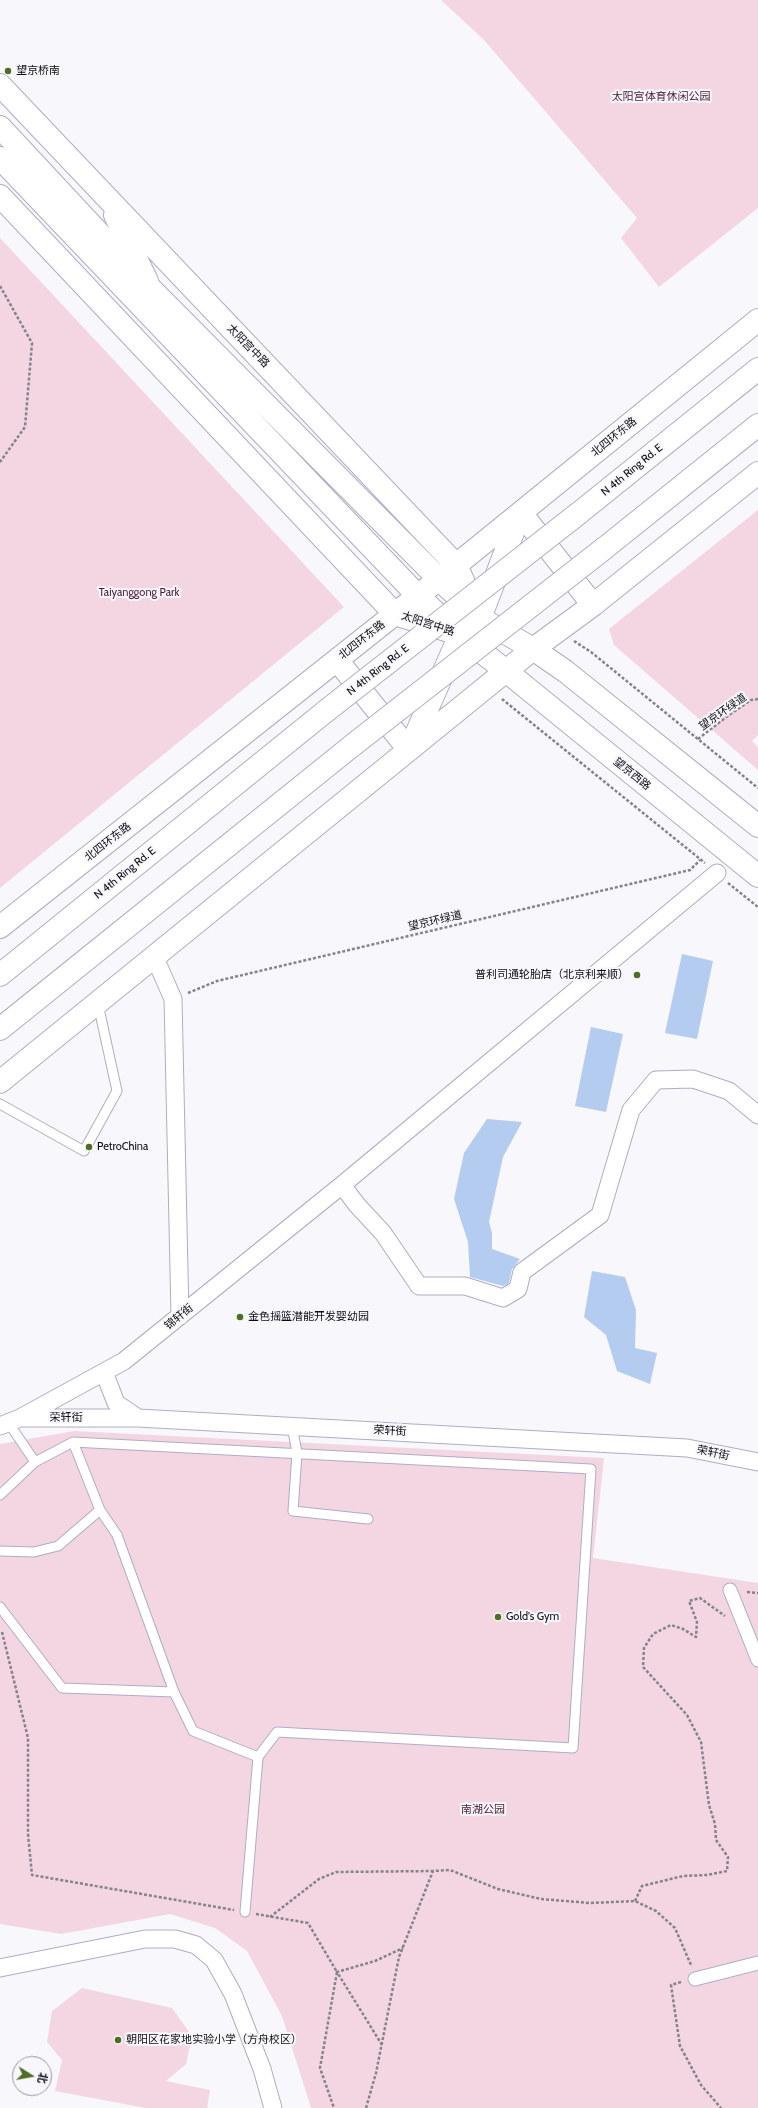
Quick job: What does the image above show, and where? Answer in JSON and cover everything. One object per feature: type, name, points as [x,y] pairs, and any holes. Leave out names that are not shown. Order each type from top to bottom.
[{"type":"main road","name":"太阳宫中路","points":[[0,85],[456,565],[480,618]]},
{"type":"main road","points":[[0,127],[150,288],[439,580],[480,618],[565,671],[758,826]]},
{"type":"main road","points":[[0,158],[418,596]]},
{"type":"main road","name":"太阳宫中路","points":[[0,196],[395,614],[460,635]]},
{"type":"main road","points":[[107,197],[150,288]]},
{"type":"main road","points":[[47,246],[113,277]]},
{"type":"main road","name":"北四环东路","points":[[0,928],[439,580],[758,320]]},
{"type":"main road","name":"N 4th Ring Rd. E","points":[[0,975],[326,711],[758,369]]},
{"type":"main road","points":[[0,1029],[353,745],[606,547],[758,425]]},
{"type":"main road","points":[[0,1082],[98,1004],[506,671],[593,605],[758,472]]},
{"type":"main road","points":[[521,513],[593,605]]},
{"type":"main road","points":[[409,750],[460,635],[480,618],[521,513]]},
{"type":"main road","name":"望京西路","points":[[418,596],[460,635],[758,876]]},
{"type":"main road","points":[[337,660],[409,750]]},
{"type":"street","name":"锦轩街","points":[[9,1422],[124,1361],[342,1185],[717,874]]},
{"type":"street","points":[[154,958],[173,999],[180,1316]]},
{"type":"street","points":[[342,1185],[383,1233],[419,1286],[465,1286],[503,1298],[518,1290],[522,1272],[600,1215],[631,1110],[656,1080],[693,1079],[700,1081],[729,1091],[758,1115]]},
{"type":"street","points":[[104,1372],[116,1403],[138,1418]]},
{"type":"street","name":"荣轩街","points":[[9,1422],[138,1418],[292,1426],[687,1448],[758,1462]]},
{"type":"street","points":[[730,1590],[758,1660]]},
{"type":"street","points":[[0,1968],[145,1939],[175,1938],[196,1945],[214,1960],[233,1994],[262,2069],[273,2108]]},
{"type":"street","points":[[695,1979],[758,1963]]},
{"type":"lane","points":[[0,1104],[84,1151],[117,1091],[98,1004]]},
{"type":"lane","points":[[9,1422],[35,1462]]},
{"type":"lane","points":[[292,1426],[297,1453],[293,1511],[368,1519]]},
{"type":"lane","points":[[73,1442],[100,1510],[117,1535],[174,1692],[193,1732],[258,1757]]},
{"type":"lane","points":[[0,1494],[35,1462],[73,1442],[591,1469],[573,1748],[277,1732],[258,1757],[245,1912]]},
{"type":"lane","points":[[0,1551],[34,1552],[58,1546],[100,1510]]},
{"type":"lane","points":[[0,1607],[62,1688],[174,1692]]},
{"type":"path","points":[[0,286],[32,343],[25,427],[0,462]]},
{"type":"path","points":[[558,631],[591,652],[758,788]]},
{"type":"path","points":[[487,687],[758,907]]},
{"type":"path","name":"望京环绿道","points":[[698,739],[746,704],[758,699]]},
{"type":"path","name":"望京环绿道","points":[[173,999],[217,981],[690,870],[700,860]]},
{"type":"path","points":[[635,1901],[642,1886],[683,1876],[707,1875],[727,1871],[728,1856],[716,1840],[715,1824],[709,1805],[701,1742],[687,1715],[644,1667],[644,1648],[653,1634],[671,1625],[683,1629],[696,1637],[697,1622],[689,1601],[700,1598],[732,1622],[743,1621]]},
{"type":"path","points":[[2,1630],[28,1738],[28,1834],[32,1875],[308,1923],[382,2045]]},
{"type":"path","points":[[270,1916],[319,1879],[336,1872],[450,1870],[498,1889],[541,1899],[590,1903],[635,1901],[656,1911],[675,1928],[688,1954],[695,1979],[671,1985],[680,2046],[701,2085],[721,2108]]},
{"type":"path","points":[[366,2108],[382,2045],[399,1957],[433,1871]]},
{"type":"path","points":[[337,1972],[375,1962],[403,1948]]},
{"type":"path","points":[[334,2108],[320,2068],[337,1972]]},
{"type":"green space","name":"太阳宫体育休闲公园","points":[[441,0],[758,0],[758,208],[659,287],[621,238],[637,218],[484,40]]},
{"type":"green space","name":"Taiyanggong Park","points":[[0,238],[344,607],[0,888]]},
{"type":"green space","points":[[758,510],[758,735],[752,741],[758,747],[758,770],[614,645],[609,629]]},
{"type":"green space","name":"南湖公园","points":[[74,1431],[604,1458],[593,1558],[758,1583],[758,2108],[311,2108],[282,2016],[247,1951],[215,1928],[170,1914],[61,1934],[0,1924],[0,1444]]},
{"type":"green space","points":[[82,1988],[172,2008],[192,2036],[186,2064],[166,2081],[210,2090],[207,2108],[146,2108],[55,2091],[62,2060],[47,2042],[52,2011]]},
{"type":"building","points":[[682,954],[713,961],[697,1039],[665,1033]]},
{"type":"building","points":[[591,1027],[623,1034],[606,1112],[575,1106]]},
{"type":"building","points":[[487,1119],[522,1122],[503,1157],[489,1222],[492,1233],[492,1249],[520,1259],[512,1269],[509,1283],[503,1286],[470,1277],[468,1242],[454,1199],[464,1153]]},
{"type":"building","points":[[592,1271],[625,1277],[636,1310],[635,1348],[657,1353],[650,1384],[617,1371],[606,1335],[584,1317]]},
{"type":"place","name":"望京桥南","points":[[8,71]]},
{"type":"place","name":"普利司通轮胎店（北京利来顺）","points":[[637,975]]},
{"type":"place","name":"PetroChina","points":[[89,1147]]},
{"type":"place","name":"金色摇篮潜能开发婴幼园","points":[[240,1317]]},
{"type":"place","name":"Gold's Gym","points":[[498,1617]]},
{"type":"place","name":"朝阳区花家地实验小学（方舟校区）","points":[[118,2040]]}]
